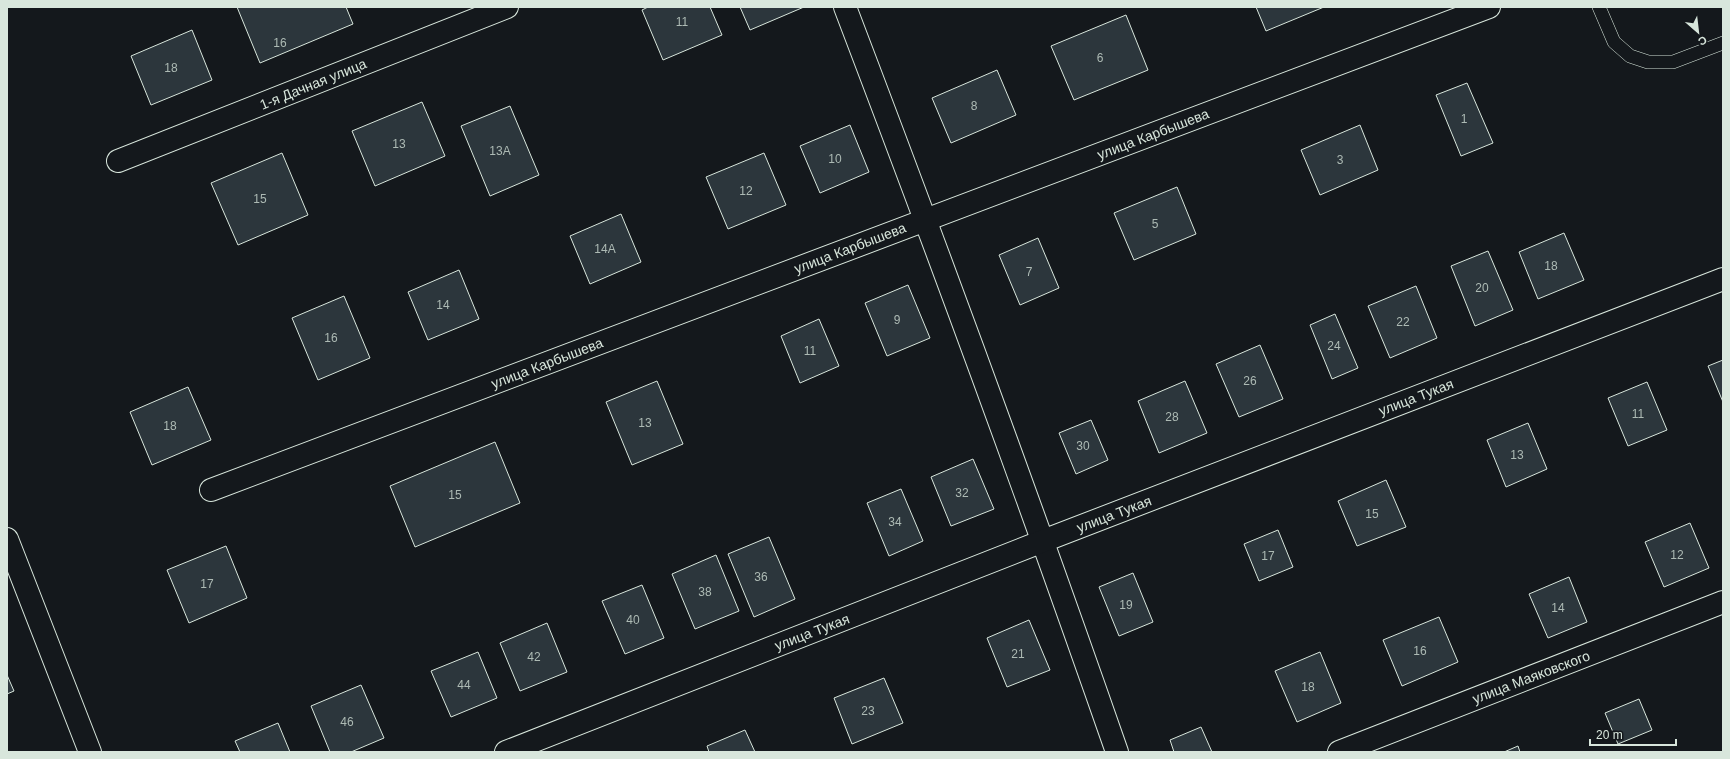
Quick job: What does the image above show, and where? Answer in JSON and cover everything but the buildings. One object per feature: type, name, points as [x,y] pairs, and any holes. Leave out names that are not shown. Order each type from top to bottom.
[{"type":"street","name":"1-я Дачная улица","points":[[118,161],[507,7]]},
{"type":"street","points":[[845,7],[926,220],[1043,541],[1117,752]]},
{"type":"street","name":"улица Карбышева","points":[[211,490],[1489,7]]},
{"type":"street","name":"улица Тукая","points":[[506,752],[1043,541],[1723,279]]},
{"type":"street","points":[[7,539],[12,568],[90,752]]},
{"type":"street","name":"улица Маяковского","points":[[1339,752],[1723,602]]},
{"type":"lane","points":[[1599,7],[1614,42],[1630,56],[1648,62],[1673,62],[1723,43]]}]
